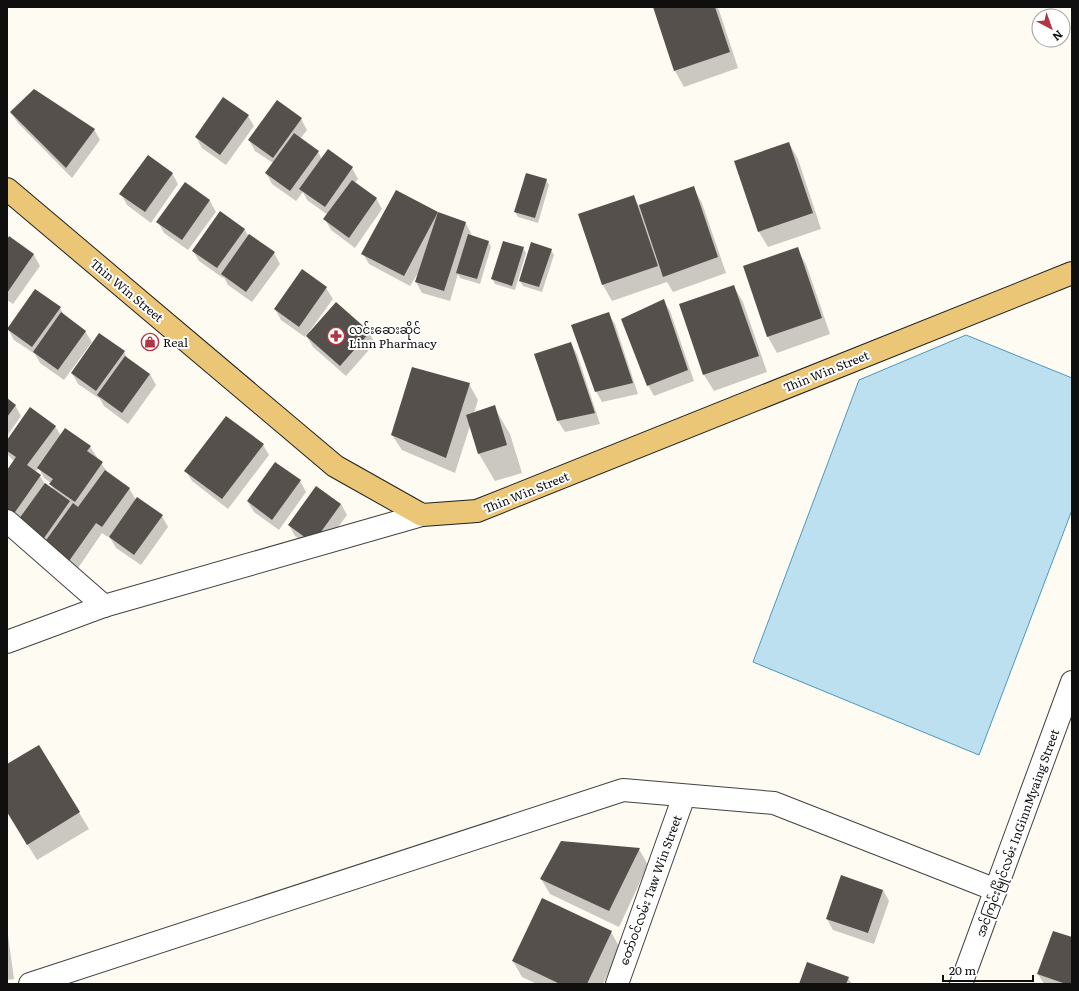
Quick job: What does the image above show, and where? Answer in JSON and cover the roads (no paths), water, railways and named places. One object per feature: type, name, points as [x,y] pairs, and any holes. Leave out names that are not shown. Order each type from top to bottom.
[{"type":"main road","name":"Thin Win Street","points":[[7,190],[335,466],[422,515],[478,511],[1072,273]]},
{"type":"street","points":[[7,642],[104,606],[422,515]]},
{"type":"street","points":[[7,521],[104,606]]},
{"type":"street","name":"အင်ကြင်းမြိုင်လမ်း InGinnMyaing Street","points":[[961,984],[996,890],[1064,727],[1072,682]]},
{"type":"street","points":[[30,984],[623,790],[774,803],[996,890]]},
{"type":"street","name":"တော်ဝင်လမ်း Taw Win Street","points":[[617,984],[684,796]]},
{"type":"water","points":[[966,335],[1072,378],[1072,510],[979,755],[753,662],[859,380]]},
{"type":"place","name":"လင်းဆေးဆိုင် Linn Pharmacy","points":[[336,336]]},
{"type":"place","name":"Real","points":[[150,342]]}]
